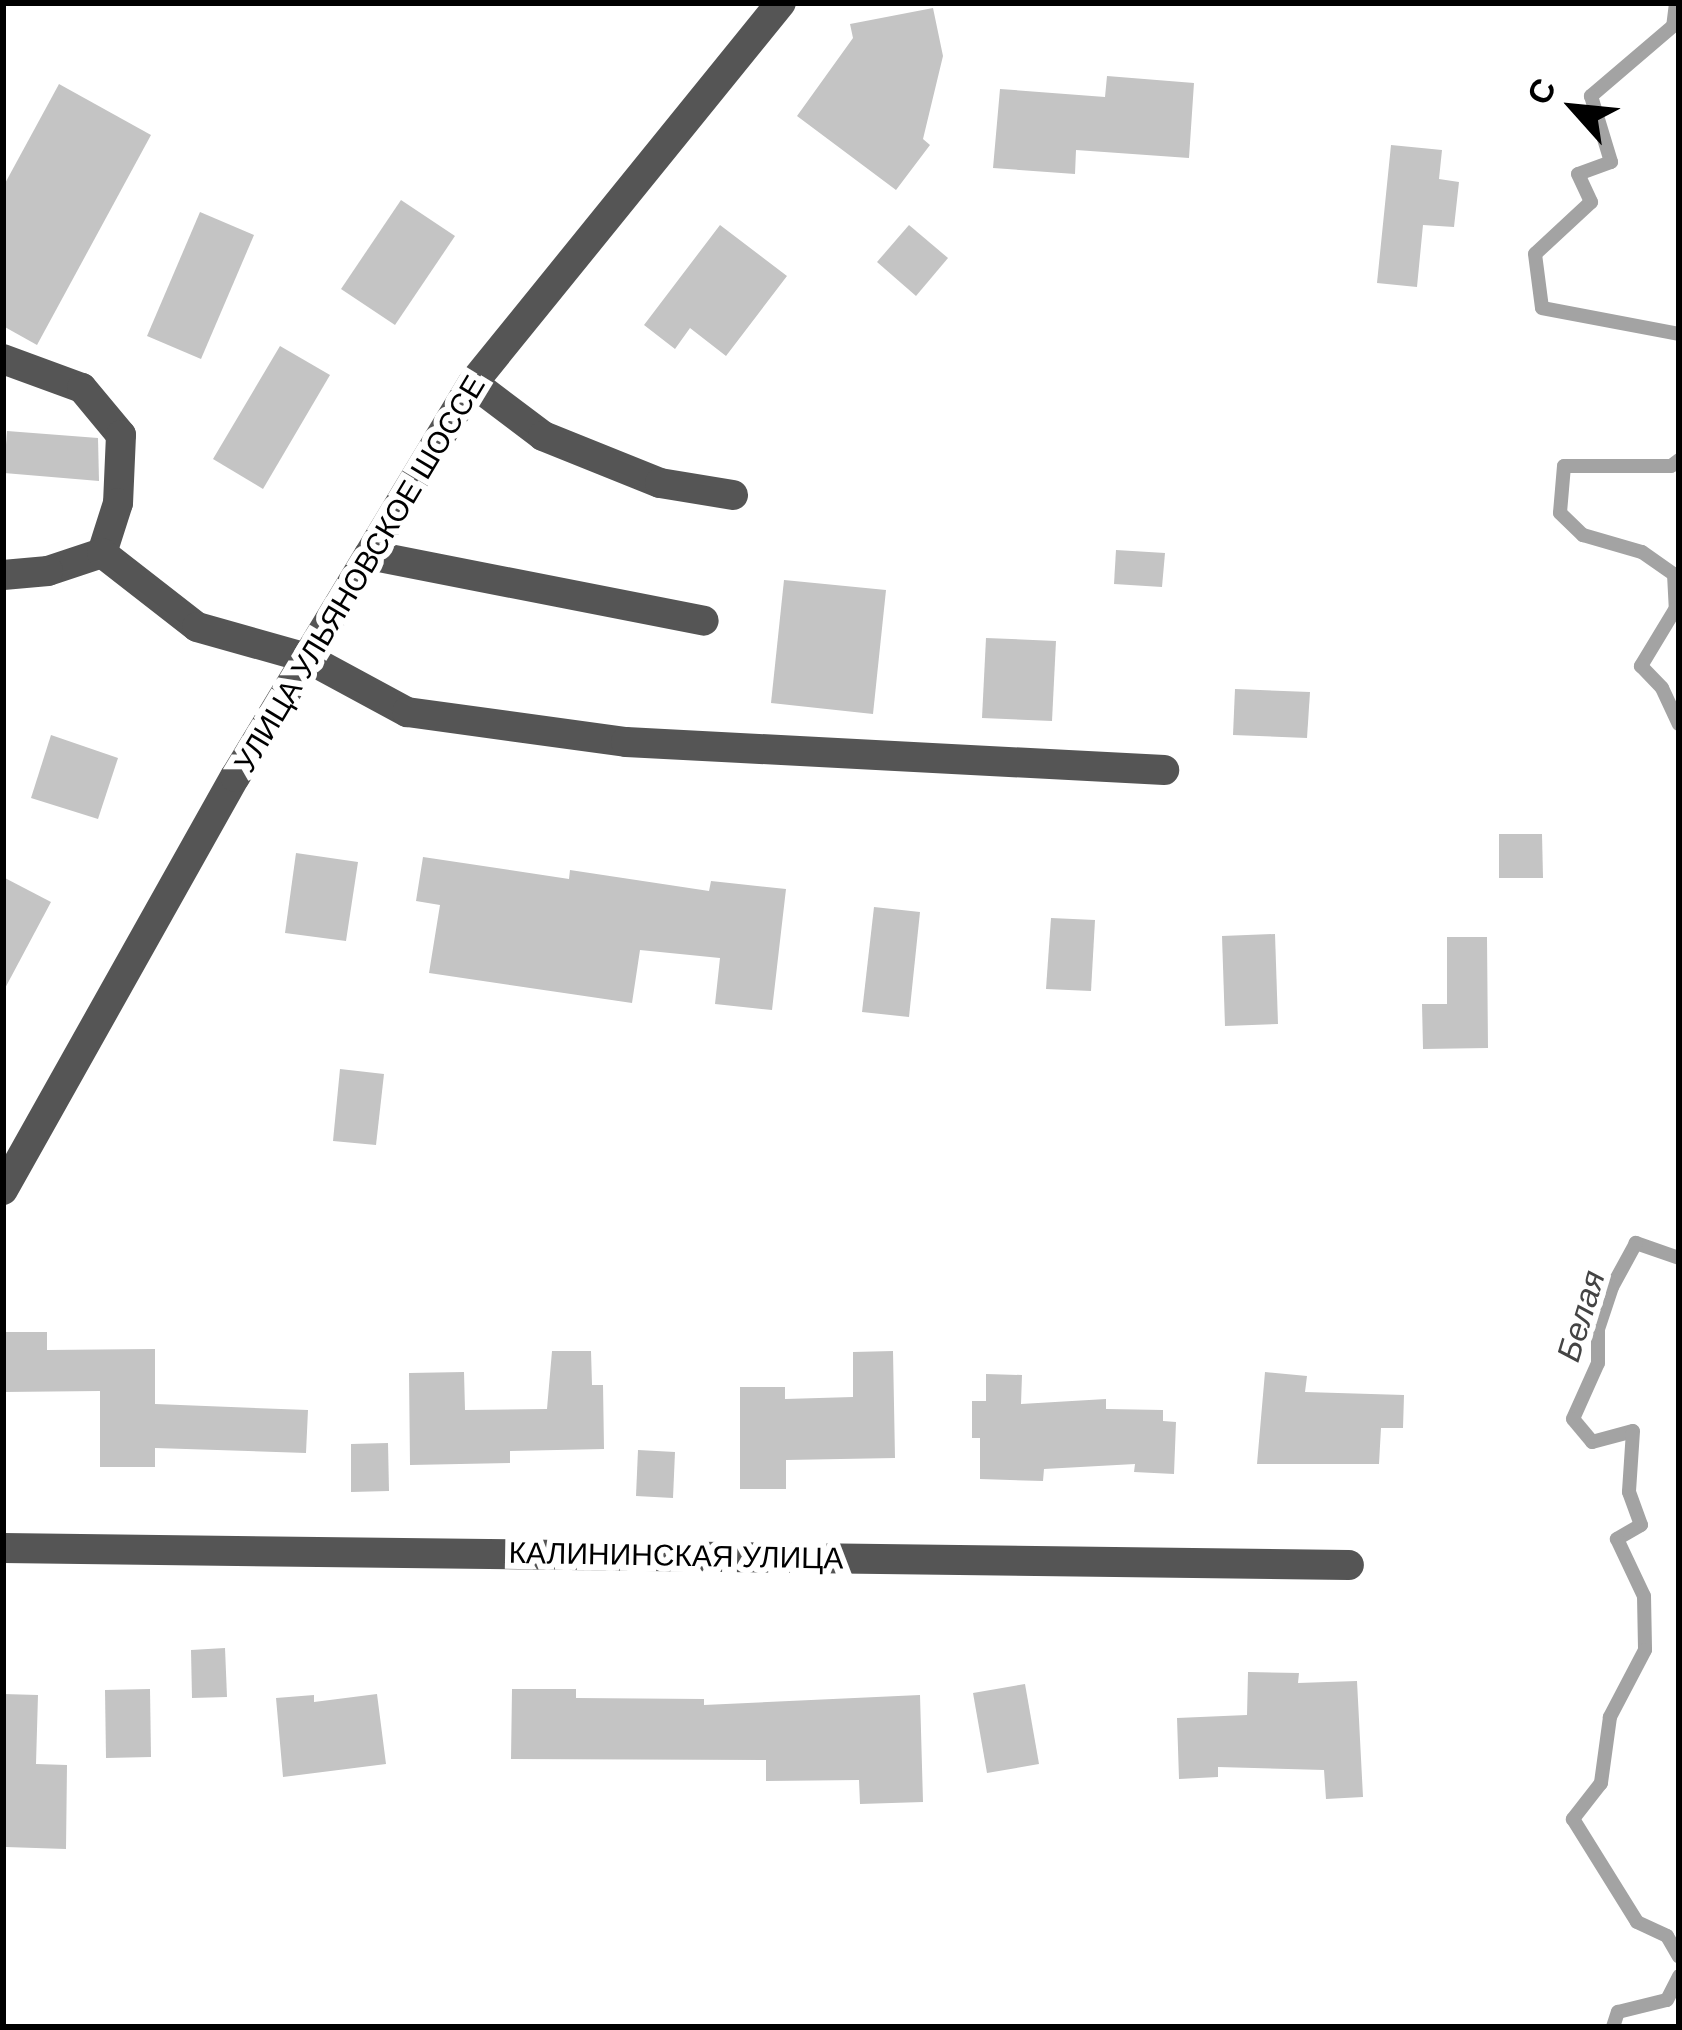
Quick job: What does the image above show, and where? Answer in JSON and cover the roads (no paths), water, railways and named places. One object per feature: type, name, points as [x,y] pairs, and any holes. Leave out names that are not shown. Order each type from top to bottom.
[{"type":"street","name":"УЛИЦА УЛЬЯНОВСКОЕ ШОССЕ","points":[[3,1190],[307,658],[473,383],[781,3]]},
{"type":"street","points":[[3,359],[82,388],[121,435],[118,503],[102,553]]},
{"type":"street","points":[[473,383],[543,436],[660,483],[733,495]]},
{"type":"street","points":[[3,574],[48,571],[102,553]]},
{"type":"street","points":[[102,553],[197,627],[307,658],[407,712],[626,742],[1164,770]]},
{"type":"street","points":[[369,555],[704,621]]},
{"type":"street","name":"КАЛИНИНСКАЯ УЛИЦА","points":[[3,1548],[1349,1565]]},
{"type":"waterway","name":"Белая","points":[[1676,3],[1673,26],[1591,96],[1611,162],[1578,174],[1591,202],[1535,254],[1542,308],[1679,334]]},
{"type":"waterway","name":"Белая","points":[[1679,460],[1671,466],[1564,466],[1560,513],[1583,535],[1642,552],[1674,574],[1676,608],[1641,666],[1662,688],[1679,724]]},
{"type":"waterway","name":"Белая","points":[[1679,1258],[1636,1243],[1612,1287],[1598,1329],[1598,1363],[1573,1419],[1592,1442],[1633,1431],[1629,1492],[1641,1525],[1617,1539],[1644,1596],[1645,1650],[1610,1717],[1601,1783],[1573,1819],[1637,1922],[1667,1936],[1679,1957]]},
{"type":"waterway","name":"Белая","points":[[1613,2027],[1618,2012],[1667,2000],[1679,1976]]}]
